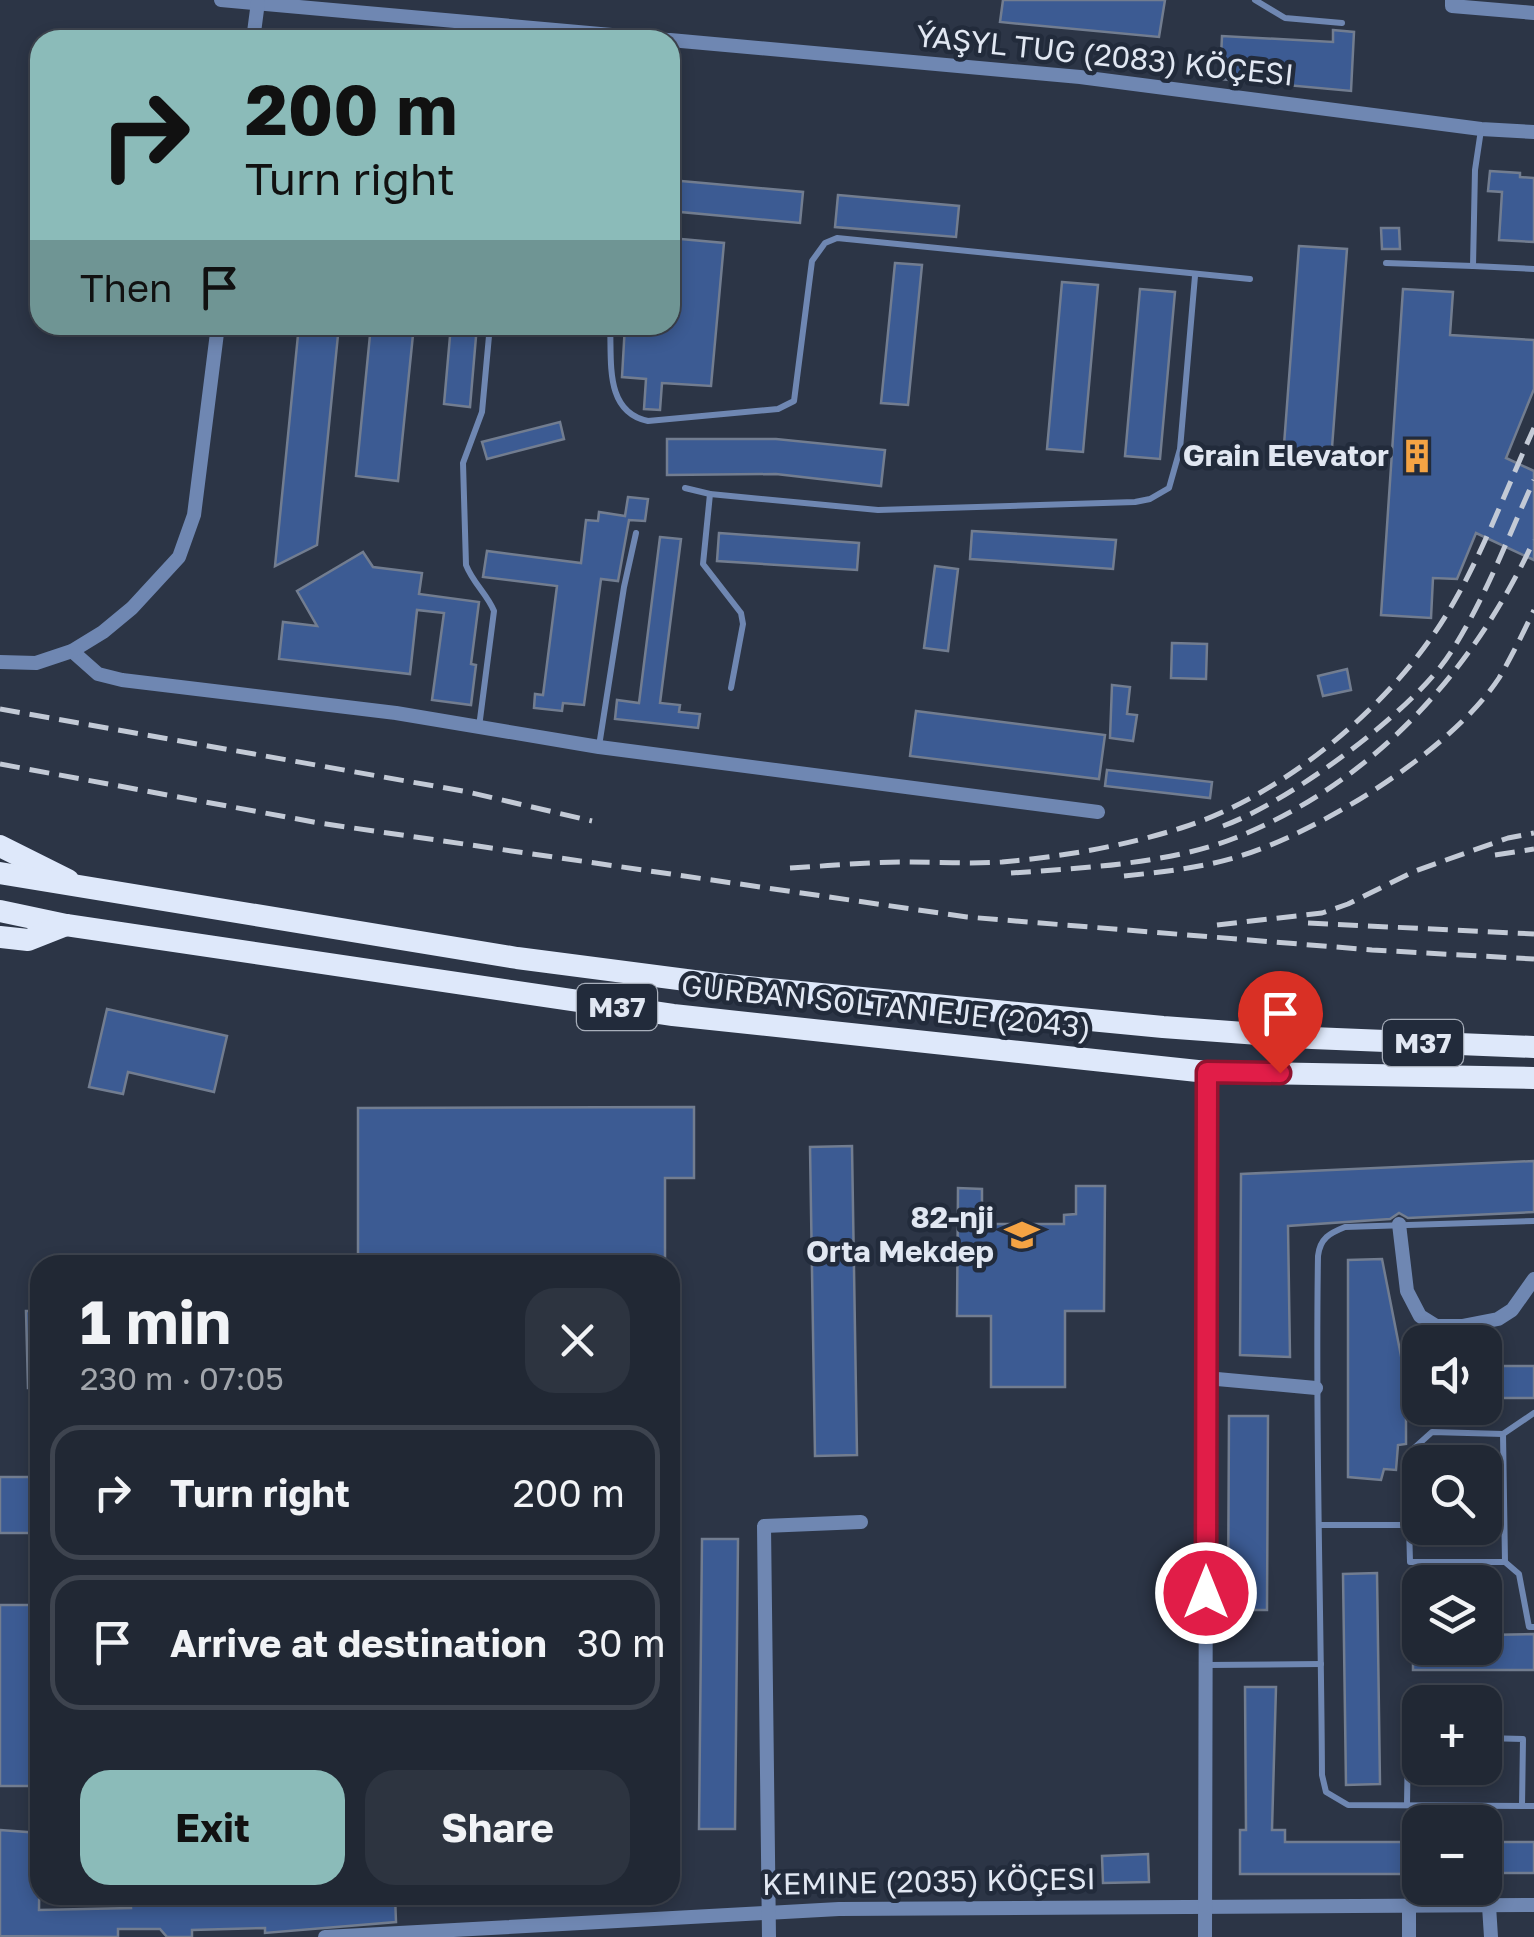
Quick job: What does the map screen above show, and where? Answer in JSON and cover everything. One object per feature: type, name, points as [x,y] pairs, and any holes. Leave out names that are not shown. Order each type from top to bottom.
[{"type":"highway","points":[[0,846],[84,888]]},
{"type":"highway","name":"GURBAN SOLTAN EJE (2043)","points":[[0,874],[516,958],[717,984],[1182,1029],[1534,1047]]},
{"type":"highway","name":"GURBAN SOLTAN EJE (2043)","points":[[0,911],[66,925],[673,1015],[1207,1072],[1534,1078]]},
{"type":"highway","points":[[0,937],[28,940],[66,925]]},
{"type":"street","name":"ÝAŞYL TUG (2083) KÖÇESI","points":[[221,0],[561,30]]},
{"type":"street","points":[[1452,0],[1452,6],[1534,13]]},
{"type":"street","points":[[255,30],[258,2]]},
{"type":"street","name":"ÝAŞYL TUG (2083) KÖÇESI","points":[[680,41],[1080,78],[1482,129],[1534,132]]},
{"type":"street","points":[[0,662],[36,662],[72,651],[132,608],[179,557],[194,514],[217,335]]},
{"type":"street","points":[[72,651],[98,674],[122,680],[396,713],[599,747],[1098,812]]},
{"type":"street","points":[[1204,1937],[1207,1072]]},
{"type":"street","points":[[1399,1224],[1407,1292],[1420,1316],[1436,1326],[1498,1319],[1512,1310],[1534,1279]]},
{"type":"street","points":[[1206,1378],[1316,1388]]},
{"type":"street","points":[[769,1937],[764,1526],[861,1522]]},
{"type":"street","points":[[1489,1906],[1491,1937]]},
{"type":"street","name":"KEMINE (2035) KÖÇESI","points":[[325,1937],[524,1931],[769,1911],[1534,1906]]},
{"type":"street","points":[[1409,1907],[1409,1937]]},
{"type":"lane","points":[[1256,0],[1285,18],[1342,23]]},
{"type":"lane","points":[[1473,266],[1476,170],[1482,129]]},
{"type":"lane","points":[[611,335],[617,400],[635,418],[648,421],[778,409],[794,401],[812,261],[826,243],[838,238],[1250,279]]},
{"type":"lane","points":[[1386,263],[1534,269]]},
{"type":"lane","points":[[685,488],[710,494],[878,510],[1135,502],[1162,494],[1169,488],[1180,450],[1195,276]]},
{"type":"lane","points":[[479,728],[494,611],[466,565],[462,463],[482,412],[489,335]]},
{"type":"lane","points":[[710,494],[703,564],[741,613],[743,624],[731,688]]},
{"type":"lane","points":[[599,747],[636,533]]},
{"type":"lane","points":[[1402,1806],[1348,1805],[1326,1792],[1322,1775],[1316,1388],[1319,1246],[1327,1236],[1345,1227],[1534,1221]]},
{"type":"lane","points":[[1418,1445],[1432,1432],[1503,1434],[1534,1414]]},
{"type":"lane","points":[[1503,1434],[1505,1562]]},
{"type":"lane","points":[[1320,1525],[1402,1525]]},
{"type":"lane","points":[[1410,1545],[1410,1562],[1505,1562],[1519,1574],[1528,1627],[1534,1627]]},
{"type":"lane","points":[[1206,1664],[1322,1664]]},
{"type":"lane","points":[[1502,1738],[1522,1739],[1522,1806]]},
{"type":"lane","points":[[1502,1806],[1534,1806]]},
{"type":"building","points":[[1003,0],[1165,0],[1159,37],[1000,22]]},
{"type":"building","points":[[1333,30],[1354,32],[1351,91],[1220,79],[1222,36],[1333,42]]},
{"type":"building","points":[[1490,171],[1534,178],[1534,242],[1499,240],[1502,192],[1488,191]]},
{"type":"building","points":[[680,181],[803,192],[800,223],[680,212]]},
{"type":"building","points":[[838,195],[959,206],[956,237],[835,227]]},
{"type":"building","points":[[1381,228],[1399,228],[1400,249],[1382,249]]},
{"type":"building","points":[[680,239],[724,243],[711,386],[662,383],[660,410],[644,409],[646,379],[622,377],[624,335],[680,335]]},
{"type":"building","points":[[1299,246],[1347,249],[1331,461],[1283,458]]},
{"type":"building","points":[[895,263],[922,265],[908,405],[881,403]]},
{"type":"building","points":[[1062,282],[1098,285],[1083,452],[1047,449]]},
{"type":"building","points":[[1140,289],[1175,292],[1160,459],[1125,456]]},
{"type":"building","points":[[1403,289],[1453,292],[1450,335],[1534,340],[1534,389],[1506,458],[1534,471],[1534,560],[1476,533],[1457,579],[1433,578],[1431,618],[1381,615]]},
{"type":"building","points":[[298,335],[338,335],[317,545],[275,566]]},
{"type":"building","points":[[370,335],[413,335],[398,481],[356,476]]},
{"type":"building","points":[[450,335],[476,335],[470,407],[444,404]]},
{"type":"building","points":[[560,422],[564,439],[487,459],[482,442]]},
{"type":"building","points":[[667,439],[776,439],[885,450],[881,486],[776,474],[667,475]]},
{"type":"building","points":[[628,497],[648,499],[645,521],[629,520],[618,581],[601,579],[584,705],[563,703],[562,711],[534,708],[535,694],[543,695],[557,586],[483,577],[487,551],[581,563],[586,520],[598,521],[599,512],[625,516]]},
{"type":"building","points":[[972,531],[1116,540],[1113,569],[970,559]]},
{"type":"building","points":[[719,533],[859,543],[857,570],[717,561]]},
{"type":"building","points":[[660,537],[681,539],[660,703],[680,705],[679,712],[700,714],[698,728],[615,719],[617,700],[639,703]]},
{"type":"building","points":[[363,552],[373,567],[422,573],[419,594],[479,602],[471,664],[476,665],[471,705],[432,700],[444,613],[417,610],[410,674],[279,659],[283,622],[317,626],[297,591]]},
{"type":"building","points":[[935,566],[958,569],[948,651],[924,648]]},
{"type":"building","points":[[1172,643],[1207,644],[1206,679],[1171,678]]},
{"type":"building","points":[[1347,669],[1351,690],[1323,696],[1318,676]]},
{"type":"building","points":[[1112,685],[1130,687],[1127,714],[1137,715],[1133,741],[1110,738]]},
{"type":"building","points":[[916,711],[1105,735],[1099,779],[910,756]]},
{"type":"building","points":[[1107,770],[1212,782],[1210,798],[1105,786]]},
{"type":"building","points":[[107,1009],[227,1036],[214,1092],[128,1072],[123,1094],[89,1087]]},
{"type":"building","points":[[694,1107],[694,1178],[665,1178],[665,1255],[358,1255],[358,1108]]},
{"type":"building","points":[[852,1146],[857,1455],[815,1456],[810,1147]]},
{"type":"building","points":[[1534,1161],[1534,1212],[1408,1218],[1399,1213],[1390,1219],[1288,1226],[1290,1357],[1240,1355],[1241,1174]]},
{"type":"building","points":[[1076,1186],[1105,1186],[1104,1311],[1065,1311],[1065,1387],[991,1387],[991,1316],[957,1316],[958,1188],[982,1189],[982,1209],[995,1209],[995,1224],[1064,1224],[1064,1215],[1076,1214]]},
{"type":"building","points":[[1382,1259],[1402,1361],[1402,1425],[1406,1425],[1406,1444],[1398,1445],[1396,1470],[1384,1469],[1381,1480],[1348,1477],[1348,1260]]},
{"type":"building","points":[[26,1311],[30,1311],[30,1388]]},
{"type":"building","points":[[1502,1366],[1534,1366],[1534,1398],[1502,1398]]},
{"type":"building","points":[[1229,1416],[1268,1416],[1267,1610],[1228,1610]]},
{"type":"building","points":[[0,1477],[30,1477],[30,1533],[0,1533]]},
{"type":"building","points":[[702,1539],[738,1539],[735,1829],[699,1829]]},
{"type":"building","points":[[1377,1573],[1380,1784],[1346,1785],[1343,1574]]},
{"type":"building","points":[[0,1605],[30,1605],[30,1786],[0,1786]]},
{"type":"building","points":[[1534,1634],[1534,1670],[1413,1670],[1413,1665],[1502,1665],[1502,1635]]},
{"type":"building","points":[[1245,1687],[1276,1687],[1272,1830],[1285,1830],[1285,1842],[1402,1842],[1402,1874],[1240,1874],[1240,1830],[1246,1830]]},
{"type":"building","points":[[0,1830],[30,1832],[30,1905],[39,1905],[39,1910],[131,1908],[131,1905],[395,1905],[396,1922],[265,1933],[265,1928],[192,1930],[192,1937],[167,1937],[160,1929],[118,1929],[118,1937],[0,1936]]},
{"type":"building","points":[[1502,1842],[1534,1842],[1534,1873],[1502,1873]]},
{"type":"building","points":[[1148,1854],[1149,1882],[1103,1883],[1102,1856]]},
{"type":"railway","points":[[790,868],[890,862],[1002,862],[1069,854],[1181,828],[1260,793],[1335,741],[1369,710],[1428,642],[1474,564],[1534,428]]},
{"type":"railway","points":[[1223,826],[1281,797],[1348,753],[1433,676],[1475,611],[1534,480]]},
{"type":"railway","points":[[1011,873],[1125,863],[1209,847],[1285,815],[1331,787],[1413,718],[1449,678],[1481,635],[1534,540]]},
{"type":"railway","points":[[1124,876],[1237,857],[1306,829],[1381,786],[1417,760],[1477,706],[1499,678],[1534,610]]},
{"type":"railway","points":[[0,709],[468,792],[592,821]]},
{"type":"railway","points":[[0,764],[319,823],[967,917],[1534,959]]},
{"type":"railway","points":[[1217,925],[1322,913],[1415,871],[1508,838],[1534,833]]},
{"type":"railway","points":[[1495,855],[1534,849]]},
{"type":"railway","points":[[1308,923],[1534,934]]},
{"type":"place","name":"Grain Elevator","points":[[1417,456]]},
{"type":"place","name":"82-nji Orta Mekdep","points":[[1022,1235]]},
{"type":"route","points":[[1206,1593],[1207,1072],[1280,1073]]}]
